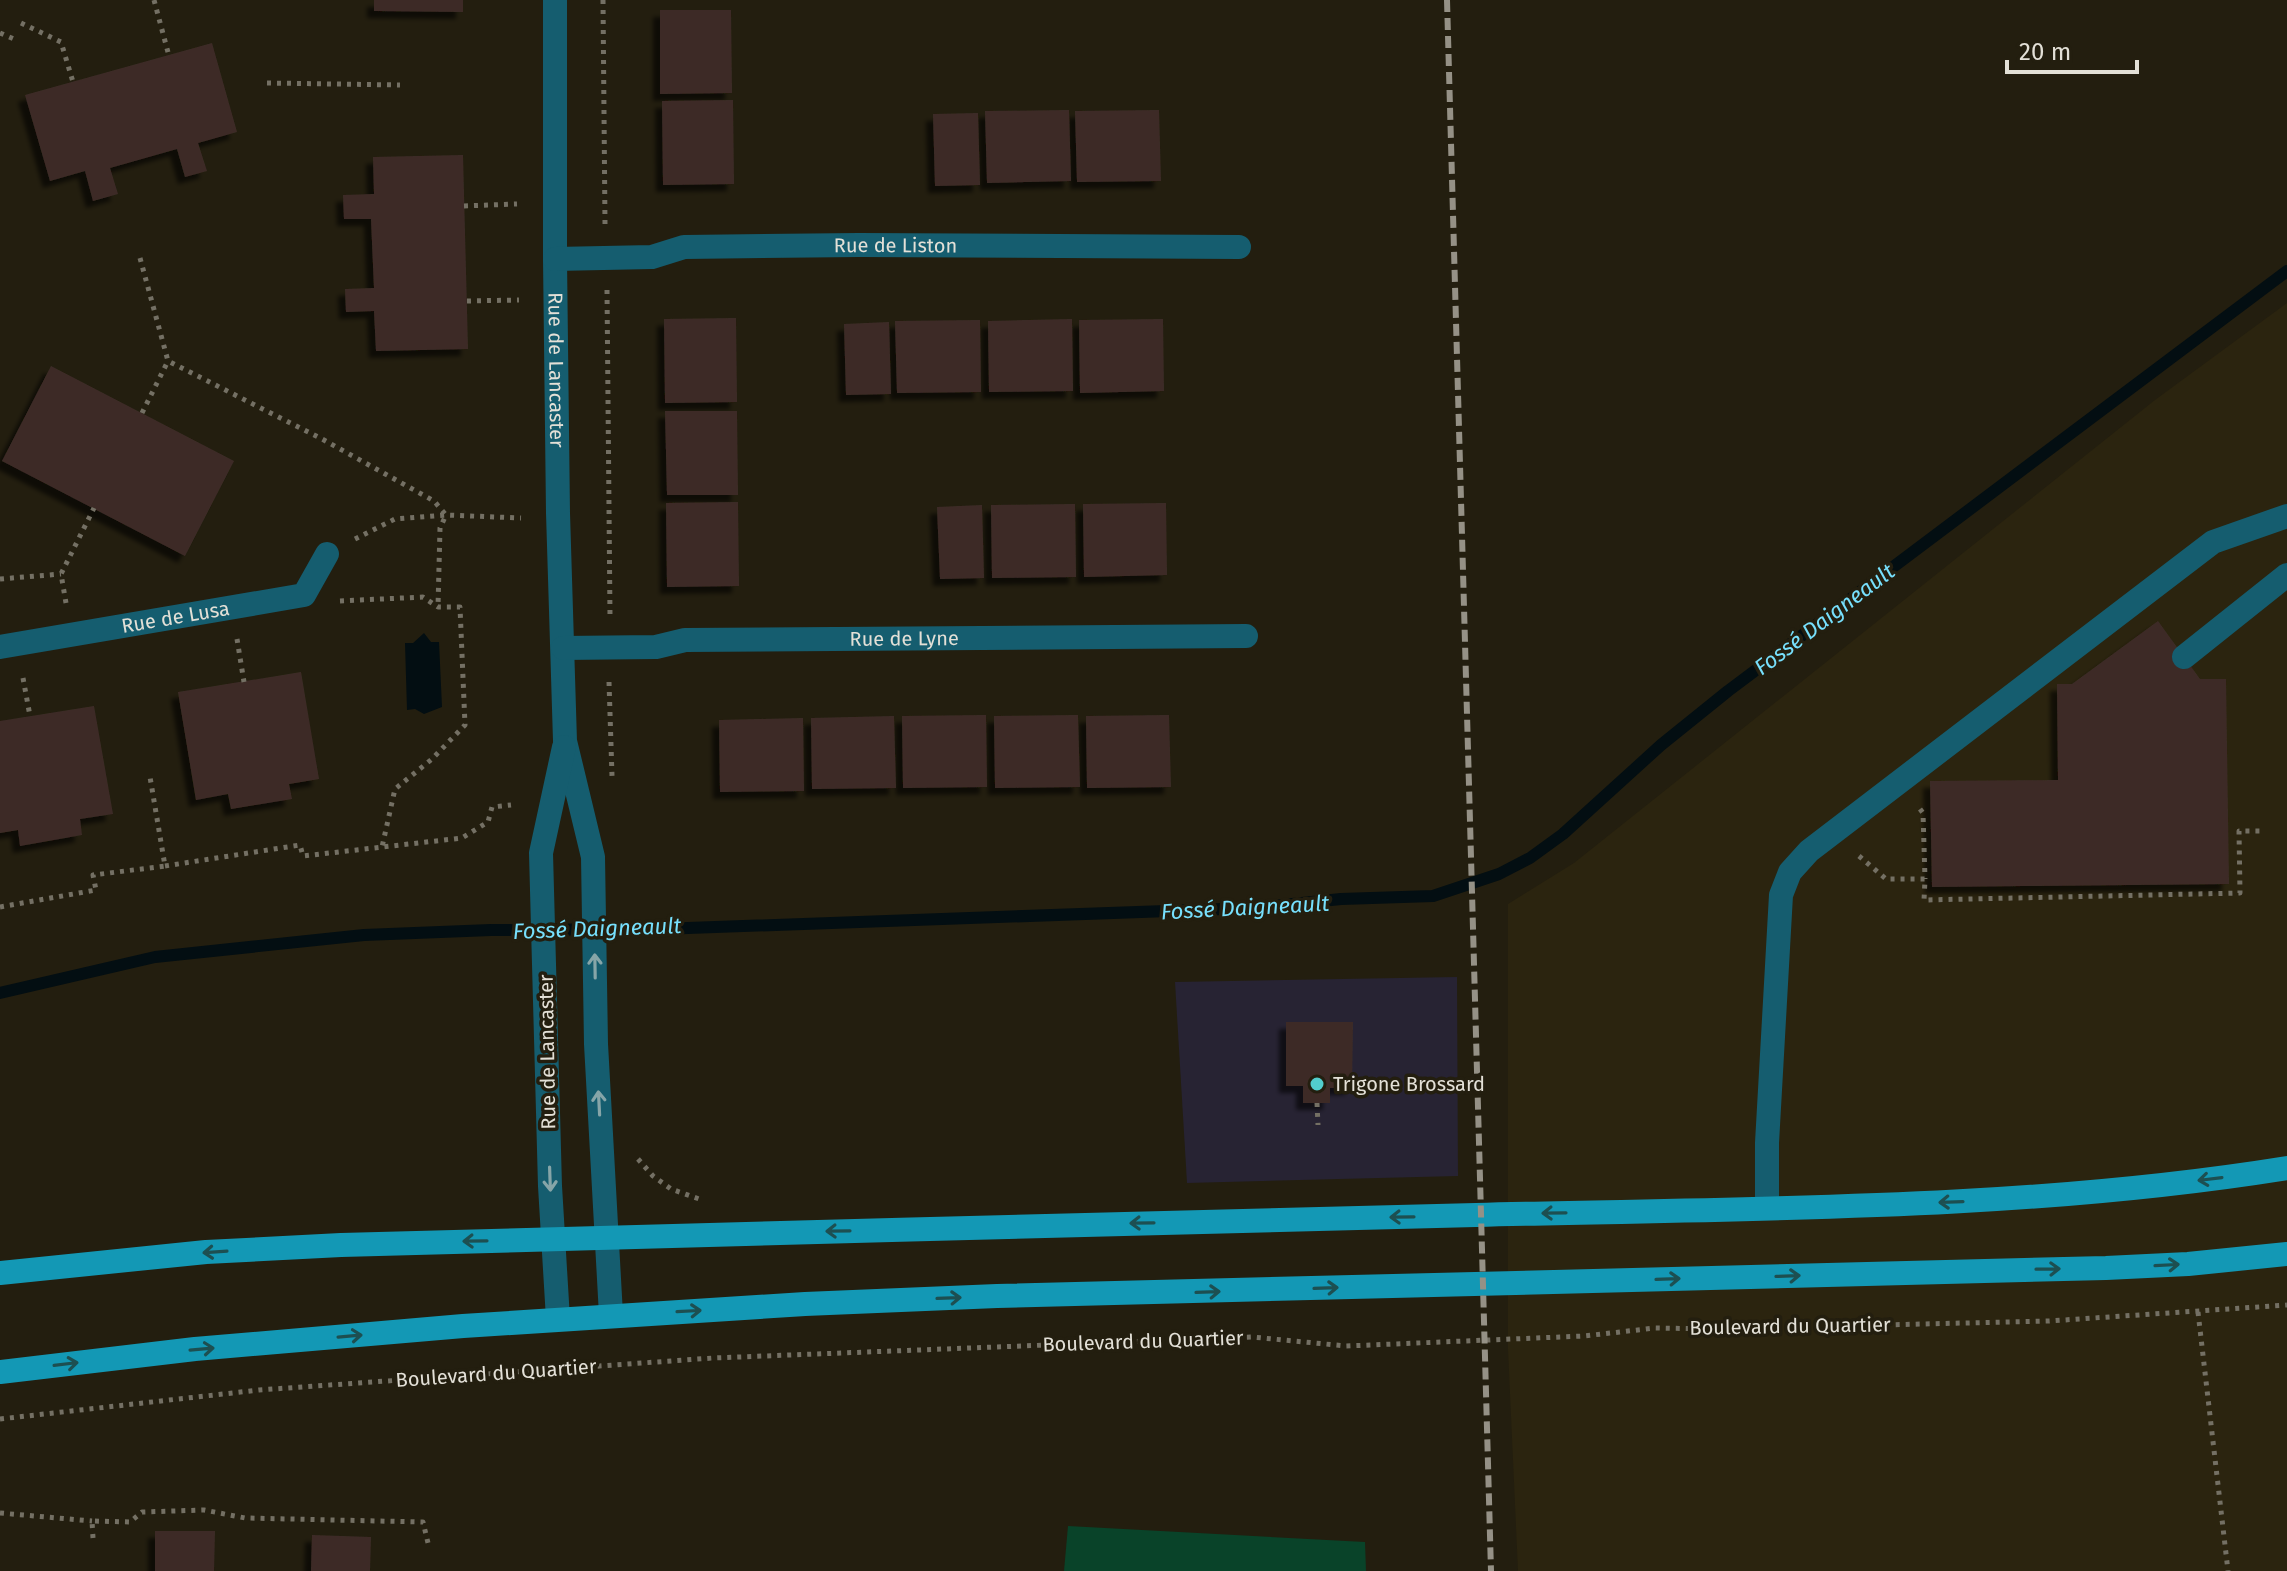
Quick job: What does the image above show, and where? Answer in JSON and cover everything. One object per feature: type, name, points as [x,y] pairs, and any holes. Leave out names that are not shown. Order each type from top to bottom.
[{"type":"main road","points":[[0,1273],[81,1263],[270,1248],[1767,1208],[2051,1196],[2287,1168]]},
{"type":"main road","points":[[0,1372],[195,1349],[611,1315],[997,1296],[2118,1267],[2287,1254]]},
{"type":"street","name":"Rue de Lancaster","points":[[555,0],[558,513],[565,741],[593,857],[596,1044],[611,1315]]},
{"type":"street","name":"Rue de Liston","points":[[555,259],[652,257],[684,247],[1239,247]]},
{"type":"street","points":[[1767,1208],[1767,1143],[1781,895],[1790,872],[1809,851],[2213,542],[2287,516]]},
{"type":"street","name":"Rue de Lusa","points":[[0,647],[304,595],[327,554]]},
{"type":"street","points":[[2184,657],[2287,575]]},
{"type":"street","name":"Rue de Lyne","points":[[563,648],[656,647],[685,640],[1246,636]]},
{"type":"street","name":"Rue de Lancaster","points":[[558,1319],[541,853],[565,741]]},
{"type":"path","points":[[154,0],[169,56]]},
{"type":"path","points":[[603,0],[606,235]]},
{"type":"path","points":[[21,23],[61,42],[73,82]]},
{"type":"path","points":[[0,33],[14,39]]},
{"type":"path","points":[[267,83],[400,85]]},
{"type":"path","points":[[464,206],[517,204]]},
{"type":"path","points":[[140,258],[168,361],[142,413]]},
{"type":"path","points":[[607,278],[610,625]]},
{"type":"path","points":[[467,301],[519,300]]},
{"type":"path","points":[[168,361],[322,439],[434,501],[446,515]]},
{"type":"path","points":[[73,635],[61,574],[94,508]]},
{"type":"path","points":[[438,607],[440,528],[446,515]]},
{"type":"path","points":[[327,554],[395,519],[446,515],[521,518]]},
{"type":"path","points":[[0,579],[61,574]]},
{"type":"path","points":[[334,602],[423,597],[438,607],[460,607],[465,725],[432,759],[395,789],[382,847]]},
{"type":"path","points":[[609,677],[612,791]]},
{"type":"path","points":[[150,777],[165,866]]},
{"type":"path","points":[[0,907],[96,890],[93,875],[300,845],[303,856],[462,838],[488,822],[492,807],[511,805]]},
{"type":"path","points":[[1923,813],[1924,900],[2240,893],[2239,831],[2265,831]]},
{"type":"path","points":[[1886,879],[1925,879]]},
{"type":"path","points":[[1317,1103],[1318,1125]]},
{"type":"path","points":[[653,1176],[671,1189],[696,1196]]},
{"type":"path","name":"Boulevard du Quartier","points":[[0,1419],[259,1390],[713,1358],[1252,1337],[1346,1346],[1572,1337],[1655,1328],[2049,1321],[2287,1305]]},
{"type":"path","points":[[2198,1312],[2228,1571]]},
{"type":"path","points":[[0,1513],[130,1522],[142,1512],[204,1510],[245,1518],[423,1522],[428,1543]]},
{"type":"path","points":[[92,1521],[93,1538]]},
{"type":"shaded area","points":[[2287,303],[2287,1571],[1518,1571],[1508,1349],[1508,904],[1574,863],[2155,400]]},
{"type":"shaded area","points":[[424,633],[431,642],[439,642],[442,707],[424,714],[415,709],[407,710],[405,643],[413,643]]},
{"type":"shaded area","points":[[1457,977],[1458,1176],[1187,1183],[1175,982]]},
{"type":"green space","points":[[1068,1526],[1365,1542],[1366,1571],[1064,1571]]},
{"type":"building","points":[[374,0],[463,0],[463,12],[374,11]]},
{"type":"building","points":[[660,10],[731,10],[732,93],[660,94]]},
{"type":"building","points":[[212,43],[237,132],[198,143],[207,171],[185,177],[177,149],[110,168],[118,194],[93,201],[85,171],[50,181],[25,95]]},
{"type":"building","points":[[733,100],[734,184],[663,185],[662,101]]},
{"type":"building","points":[[1069,110],[1071,181],[987,183],[985,111]]},
{"type":"building","points":[[1159,110],[1161,181],[1077,182],[1075,111]]},
{"type":"building","points":[[978,113],[980,185],[935,186],[933,114]]},
{"type":"building","points":[[463,155],[468,349],[376,351],[374,311],[346,312],[345,289],[374,288],[371,219],[344,219],[343,195],[374,194],[373,157]]},
{"type":"building","points":[[736,318],[737,402],[665,403],[664,319]]},
{"type":"building","points":[[1072,319],[1073,391],[989,392],[988,321]]},
{"type":"building","points":[[1163,319],[1164,391],[1080,393],[1079,320]]},
{"type":"building","points":[[980,320],[981,392],[897,393],[895,321]]},
{"type":"building","points":[[889,322],[891,394],[846,395],[844,324]]},
{"type":"building","points":[[51,366],[234,461],[185,556],[2,461]]},
{"type":"building","points":[[665,411],[737,411],[738,495],[667,495]]},
{"type":"building","points":[[738,502],[739,586],[667,587],[666,503]]},
{"type":"building","points":[[1166,503],[1167,575],[1084,577],[1083,504]]},
{"type":"building","points":[[1075,504],[1076,577],[992,578],[991,505]]},
{"type":"building","points":[[982,505],[984,578],[940,579],[937,507]]},
{"type":"building","points":[[2158,621],[2200,679],[2226,679],[2229,884],[1932,887],[1930,781],[2058,780],[2057,684],[2072,684]]},
{"type":"building","points":[[301,672],[319,779],[289,784],[292,799],[231,809],[228,794],[196,800],[178,692]]},
{"type":"building","points":[[94,706],[113,814],[80,819],[82,835],[20,846],[18,830],[0,833],[0,721]]},
{"type":"building","points":[[986,715],[987,787],[903,788],[902,716]]},
{"type":"building","points":[[1078,715],[1080,787],[995,788],[994,716]]},
{"type":"building","points":[[1169,715],[1171,787],[1087,788],[1086,716]]},
{"type":"building","points":[[894,716],[896,788],[812,789],[811,718]]},
{"type":"building","points":[[803,718],[804,791],[720,792],[719,720]]},
{"type":"building","points":[[1286,1022],[1353,1022],[1352,1088],[1330,1088],[1330,1103],[1303,1103],[1303,1086],[1286,1086]]},
{"type":"building","points":[[155,1531],[215,1531],[214,1571],[155,1571]]},
{"type":"building","points":[[312,1535],[371,1537],[370,1571],[311,1571]]},
{"type":"waterway","name":"Fossé Daigneault","points":[[0,993],[155,957],[364,935],[491,930],[660,929],[1252,908],[1341,899],[1433,896],[1499,874],[1530,858],[1563,834],[1661,745],[1728,691],[2287,271]]},
{"type":"railway","points":[[1447,0],[1491,1571]]},
{"type":"place","name":"Trigone Brossard","points":[[1317,1084]]}]
